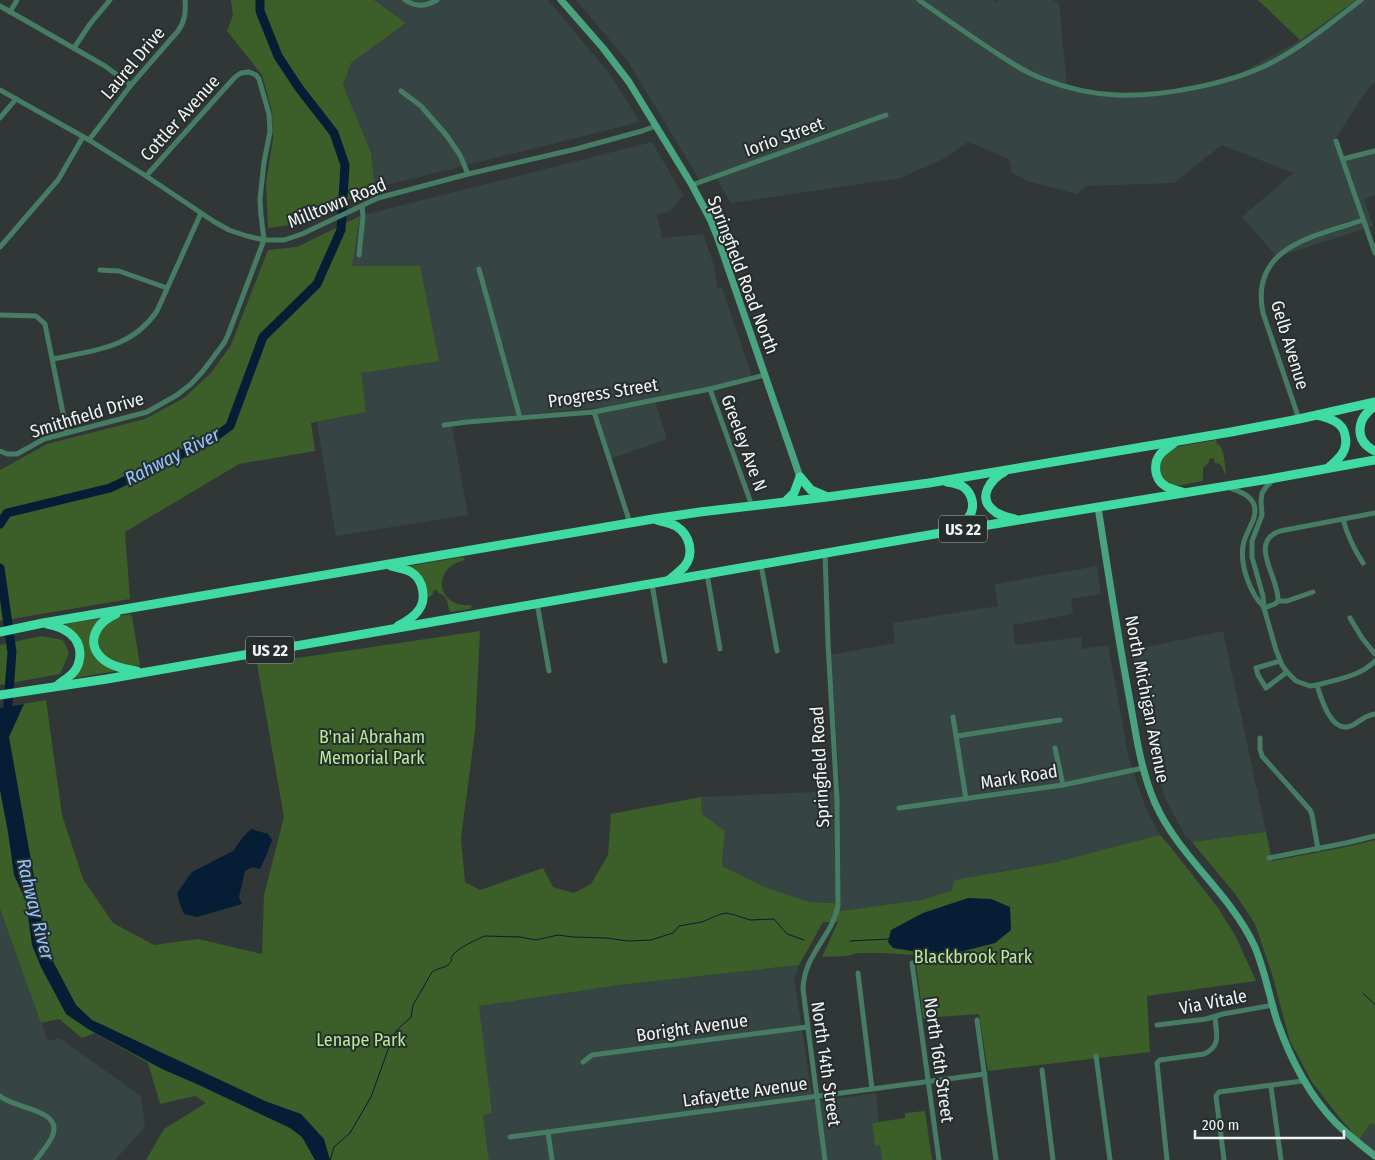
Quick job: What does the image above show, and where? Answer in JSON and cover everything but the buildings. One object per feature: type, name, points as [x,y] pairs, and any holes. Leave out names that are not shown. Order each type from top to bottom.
[{"type":"highway","points":[[0,632],[385,565],[468,548],[942,480],[1176,442],[1375,404]]},
{"type":"highway","points":[[1375,404],[1365,414],[1360,429],[1363,442],[1375,451]]},
{"type":"highway","points":[[1316,415],[1338,424],[1346,437],[1346,446],[1340,458],[1326,469]]},
{"type":"highway","points":[[1176,442],[1159,456],[1156,462],[1156,471],[1159,480],[1163,484],[1186,493]]},
{"type":"highway","name":"US 22","points":[[2,695],[1375,460]]},
{"type":"highway","points":[[1009,469],[996,477],[989,485],[986,492],[987,500],[989,506],[995,512],[1016,520]]},
{"type":"highway","points":[[785,502],[794,492],[800,477],[811,490],[827,497]]},
{"type":"highway","points":[[942,480],[963,487],[970,494],[972,500],[972,510],[969,516],[952,531]]},
{"type":"highway","points":[[653,520],[677,527],[685,534],[689,543],[690,552],[687,563],[666,581]]},
{"type":"highway","points":[[385,565],[401,568],[412,573],[419,581],[423,590],[419,610],[396,628]]},
{"type":"highway","points":[[128,609],[110,616],[99,625],[95,634],[94,644],[99,655],[109,663],[120,668],[144,672]]},
{"type":"highway","points":[[43,623],[61,628],[72,634],[80,651],[80,660],[76,669],[56,687]]},
{"type":"street","points":[[10,12],[17,0]]},
{"type":"street","points":[[74,48],[90,24],[110,0]]},
{"type":"street","name":"Laurel Drive","points":[[89,140],[130,85],[178,31],[185,17],[185,0]]},
{"type":"street","points":[[405,0],[414,5],[422,6],[437,0]]},
{"type":"street","name":"Springfield Road North","points":[[561,0],[622,73],[702,202],[713,227],[800,477]]},
{"type":"street","points":[[918,0],[1014,65],[1031,74],[1090,92],[1117,95],[1162,92],[1202,86],[1240,76],[1268,64],[1297,48],[1360,0]]},
{"type":"street","points":[[0,6],[105,66],[130,85]]},
{"type":"street","name":"Cottler Avenue","points":[[146,176],[235,77],[244,72],[256,75],[261,83],[269,114],[270,132],[264,162],[260,199],[264,240]]},
{"type":"street","name":"Milltown Road","points":[[0,90],[83,136],[229,230],[264,240],[284,240],[302,234],[378,198],[468,174],[576,149],[656,126]]},
{"type":"street","points":[[400,91],[421,106],[447,136],[460,155],[468,174]]},
{"type":"street","points":[[0,118],[16,100]]},
{"type":"street","name":"Iorio Street","points":[[692,185],[886,115]]},
{"type":"street","points":[[0,247],[58,180],[83,136]]},
{"type":"street","points":[[1336,141],[1375,254]]},
{"type":"street","points":[[1342,159],[1375,151]]},
{"type":"street","points":[[359,255],[363,216],[362,206]]},
{"type":"street","points":[[53,359],[110,347],[133,336],[146,325],[157,311],[201,213]]},
{"type":"street","name":"Gelb Avenue","points":[[1299,419],[1263,313],[1261,301],[1263,282],[1272,263],[1289,247],[1363,220]]},
{"type":"street","name":"Smithfield Drive","points":[[1,452],[17,454],[44,439],[147,412],[163,404],[191,384],[214,358],[228,335],[264,240]]},
{"type":"street","points":[[479,269],[520,418]]},
{"type":"street","points":[[100,270],[119,271],[167,288]]},
{"type":"street","points":[[0,315],[36,316],[45,324],[67,434]]},
{"type":"street","name":"Progress Street","points":[[444,425],[594,412],[710,389],[765,375]]},
{"type":"street","name":"Greeley Ave N","points":[[710,389],[752,506]]},
{"type":"street","points":[[594,412],[630,524]]},
{"type":"street","points":[[1275,478],[1262,493],[1261,518],[1252,541],[1252,557],[1263,596],[1264,608],[1280,661],[1296,681],[1316,686],[1356,675],[1375,661]]},
{"type":"street","points":[[1227,486],[1244,493],[1251,498],[1253,504],[1254,518],[1245,537],[1242,558],[1243,567],[1254,594],[1264,608]]},
{"type":"street","name":"North Michigan Avenue","points":[[1098,507],[1119,646],[1143,768],[1155,804],[1175,839],[1226,901],[1246,930],[1261,964],[1287,1047],[1303,1082],[1334,1121],[1375,1156]]},
{"type":"street","points":[[1278,601],[1279,596],[1276,583],[1266,556],[1265,547],[1267,540],[1274,533],[1375,513]]},
{"type":"street","points":[[1343,519],[1346,532],[1363,563]]},
{"type":"street","name":"Springfield Road","points":[[805,971],[833,922],[838,906],[837,800],[825,554]]},
{"type":"street","points":[[761,565],[777,652]]},
{"type":"street","points":[[707,574],[720,650]]},
{"type":"street","points":[[652,584],[665,661]]},
{"type":"street","points":[[1264,608],[1278,601],[1287,601],[1313,592]]},
{"type":"street","points":[[537,603],[549,671]]},
{"type":"street","points":[[1350,618],[1362,638],[1375,654]]},
{"type":"street","points":[[1280,661],[1256,668],[1262,682],[1266,688],[1287,672]]},
{"type":"street","points":[[1316,686],[1324,707],[1330,717],[1340,726],[1352,726],[1364,718],[1375,714]]},
{"type":"street","points":[[953,716],[966,799]]},
{"type":"street","points":[[957,736],[1060,720]]},
{"type":"street","points":[[1260,738],[1262,756],[1310,810],[1318,849]]},
{"type":"street","points":[[1055,748],[1062,785]]},
{"type":"street","name":"Mark Road","points":[[899,808],[1062,785],[1143,768]]},
{"type":"street","points":[[1269,858],[1346,844],[1375,836]]},
{"type":"street","name":"North 16th Street","points":[[912,963],[939,1160]]},
{"type":"street","name":"North 14th Street","points":[[805,971],[803,994],[825,1160]]},
{"type":"street","points":[[858,972],[872,1089]]},
{"type":"street","name":"Via Vitale","points":[[1157,1026],[1206,1019],[1273,1005]]},
{"type":"street","points":[[1167,1160],[1156,1065],[1160,1060],[1204,1054],[1210,1051],[1217,1040],[1215,1017]]},
{"type":"street","points":[[977,1020],[996,1160]]},
{"type":"street","name":"Boright Avenue","points":[[583,1062],[592,1055],[807,1026]]},
{"type":"street","points":[[1096,1056],[1110,1160]]},
{"type":"street","points":[[1042,1070],[1053,1160]]},
{"type":"street","name":"Lafayette Avenue","points":[[510,1137],[984,1074]]},
{"type":"street","points":[[1224,1160],[1216,1096],[1219,1092],[1303,1082]]},
{"type":"street","points":[[1271,1086],[1281,1160]]},
{"type":"street","points":[[0,1096],[15,1105],[44,1114],[52,1122],[52,1137],[36,1160]]},
{"type":"street","points":[[548,1132],[552,1160]]},
{"type":"shaded area","points":[[374,0],[548,0],[609,73],[640,122],[375,188],[371,152],[343,85],[351,63],[406,23]]},
{"type":"shaded area","points":[[576,0],[993,0],[996,2],[997,0],[1053,0],[1059,4],[1067,86],[1117,95],[1171,92],[1230,79],[1300,40],[1353,0],[1375,0],[1375,82],[1369,87],[1335,139],[1343,156],[1375,148],[1375,195],[1364,199],[1373,226],[1277,257],[1242,217],[1293,173],[1222,145],[1174,183],[1086,186],[1077,194],[1030,182],[1012,173],[1009,159],[968,142],[949,156],[901,178],[731,203],[714,174],[701,182],[627,60]]},
{"type":"shaded area","points":[[652,142],[683,195],[670,211],[657,215],[662,238],[703,234],[714,265],[717,288],[722,288],[753,379],[655,401],[667,439],[610,459],[594,408],[451,421],[468,515],[336,536],[317,422],[366,412],[360,373],[351,266],[360,216]]},
{"type":"shaded area","points":[[1097,566],[1101,594],[1071,599],[1073,614],[1013,625],[1015,645],[1081,637],[1082,649],[1108,645],[1129,759],[1146,809],[1160,835],[1056,862],[1002,871],[951,891],[921,900],[841,911],[834,903],[809,902],[762,886],[722,866],[725,831],[702,814],[701,797],[840,791],[831,655],[895,643],[893,623],[998,606],[995,584]]},
{"type":"shaded area","points":[[1223,631],[1266,832],[1192,842],[1185,835],[1166,800],[1151,754],[1132,650]]},
{"type":"shaded area","points":[[0,909],[48,1041],[59,1038],[141,1096],[145,1127],[115,1160],[0,1160]]},
{"type":"shaded area","points":[[799,965],[794,979],[813,1102],[876,1093],[879,1122],[872,1123],[875,1146],[880,1145],[882,1160],[489,1160],[483,1114],[492,1113],[478,1006],[619,985]]},
{"type":"shaded area","points":[[1371,1123],[1375,1125],[1375,1152],[1359,1140]]},
{"type":"green space","points":[[231,0],[374,0],[406,23],[351,63],[343,85],[371,152],[375,188],[290,225],[268,228],[266,182],[273,139],[272,111],[262,75],[227,31],[233,15]]},
{"type":"green space","points":[[1258,0],[1356,0],[1300,40]]},
{"type":"green space","points":[[360,216],[352,266],[420,266],[439,361],[361,373],[366,412],[311,423],[315,451],[239,464],[125,532],[130,599],[0,621],[0,470],[47,444],[145,419],[184,398],[211,373],[231,345],[268,250],[297,247]]},
{"type":"green space","points":[[1216,440],[1217,444],[1221,447],[1224,457],[1226,474],[1221,465],[1214,462],[1214,458],[1209,459],[1209,462],[1203,468],[1203,481],[1176,486],[1168,482],[1167,484],[1160,472],[1161,458],[1176,447]]},
{"type":"green space","points":[[463,557],[465,560],[454,564],[446,571],[442,587],[445,595],[451,601],[460,605],[472,606],[470,609],[450,612],[446,598],[438,593],[437,590],[433,591],[433,594],[428,598],[427,587],[425,587],[409,566]]},
{"type":"green space","points":[[130,614],[132,616],[140,665],[118,665],[104,656],[99,648],[98,634],[112,617]]},
{"type":"green space","points":[[100,620],[91,642],[117,671],[74,678],[82,661],[65,624]]},
{"type":"green space","name":"Lenape Park","points":[[480,631],[475,731],[461,838],[465,882],[480,890],[543,868],[553,887],[574,893],[591,884],[608,855],[611,814],[701,797],[702,814],[725,831],[722,866],[762,886],[809,902],[834,903],[841,911],[921,900],[951,891],[955,880],[1056,862],[1160,835],[1218,908],[1235,935],[1256,981],[1147,996],[1150,1052],[988,1071],[979,1014],[923,1018],[915,955],[858,953],[846,956],[822,957],[838,922],[823,922],[799,965],[619,985],[479,1006],[492,1113],[483,1115],[489,1160],[146,1160],[164,1129],[206,1103],[195,1096],[160,1104],[148,1063],[95,1033],[82,1038],[59,1019],[41,1023],[0,909],[0,708],[46,700],[62,815],[83,879],[113,923],[154,945],[198,939],[262,954],[264,895],[284,817],[257,664]]},
{"type":"green space","points":[[41,636],[63,640],[69,653],[60,674],[0,685],[0,645]]},
{"type":"green space","points":[[1266,832],[1272,861],[1375,840],[1375,1125],[1371,1123],[1359,1140],[1312,1082],[1290,1041],[1272,974],[1255,924],[1236,895],[1192,842]]},
{"type":"green space","points":[[925,1111],[932,1160],[882,1160],[880,1145],[875,1146],[872,1123],[905,1118],[905,1113]]},
{"type":"water","points":[[24,704],[9,737],[47,950],[76,1005],[92,1020],[265,1101],[301,1114],[324,1139],[330,1160],[315,1160],[302,1137],[290,1128],[162,1069],[88,1029],[66,1014],[41,967],[32,945],[26,901],[14,875],[0,790],[0,708]]},
{"type":"water","points":[[251,829],[268,834],[272,840],[260,869],[252,867],[245,871],[239,897],[242,904],[197,917],[184,914],[177,893],[192,872],[233,851]]},
{"type":"water","points":[[968,898],[991,899],[1010,907],[1011,930],[995,943],[952,954],[925,953],[893,948],[888,942],[891,930],[923,913]]},
{"type":"waterway","name":"Rahway River","points":[[0,524],[7,513],[110,488],[211,440],[230,426],[263,337],[317,284],[341,230],[345,165],[334,133],[299,88],[278,56],[260,11],[260,0]]},
{"type":"waterway","name":"Rahway River","points":[[0,568],[12,652],[7,717]]},
{"type":"waterway","points":[[330,1160],[334,1147],[350,1133],[371,1097],[396,1031],[411,1017],[413,1005],[432,972],[448,965],[455,952],[477,939],[485,936],[520,937],[536,940],[558,935],[628,941],[651,940],[673,933],[679,926],[702,922],[726,913],[750,920],[774,919],[787,934],[804,940]]},
{"type":"waterway","points":[[850,941],[889,939]]},
{"type":"waterway","points":[[1363,993],[1375,1005]]},
{"type":"park label","name":"B'nai Abraham Memorial Park","points":[[372,748]]},
{"type":"park label","name":"Blackbrook Park","points":[[973,957]]}]
